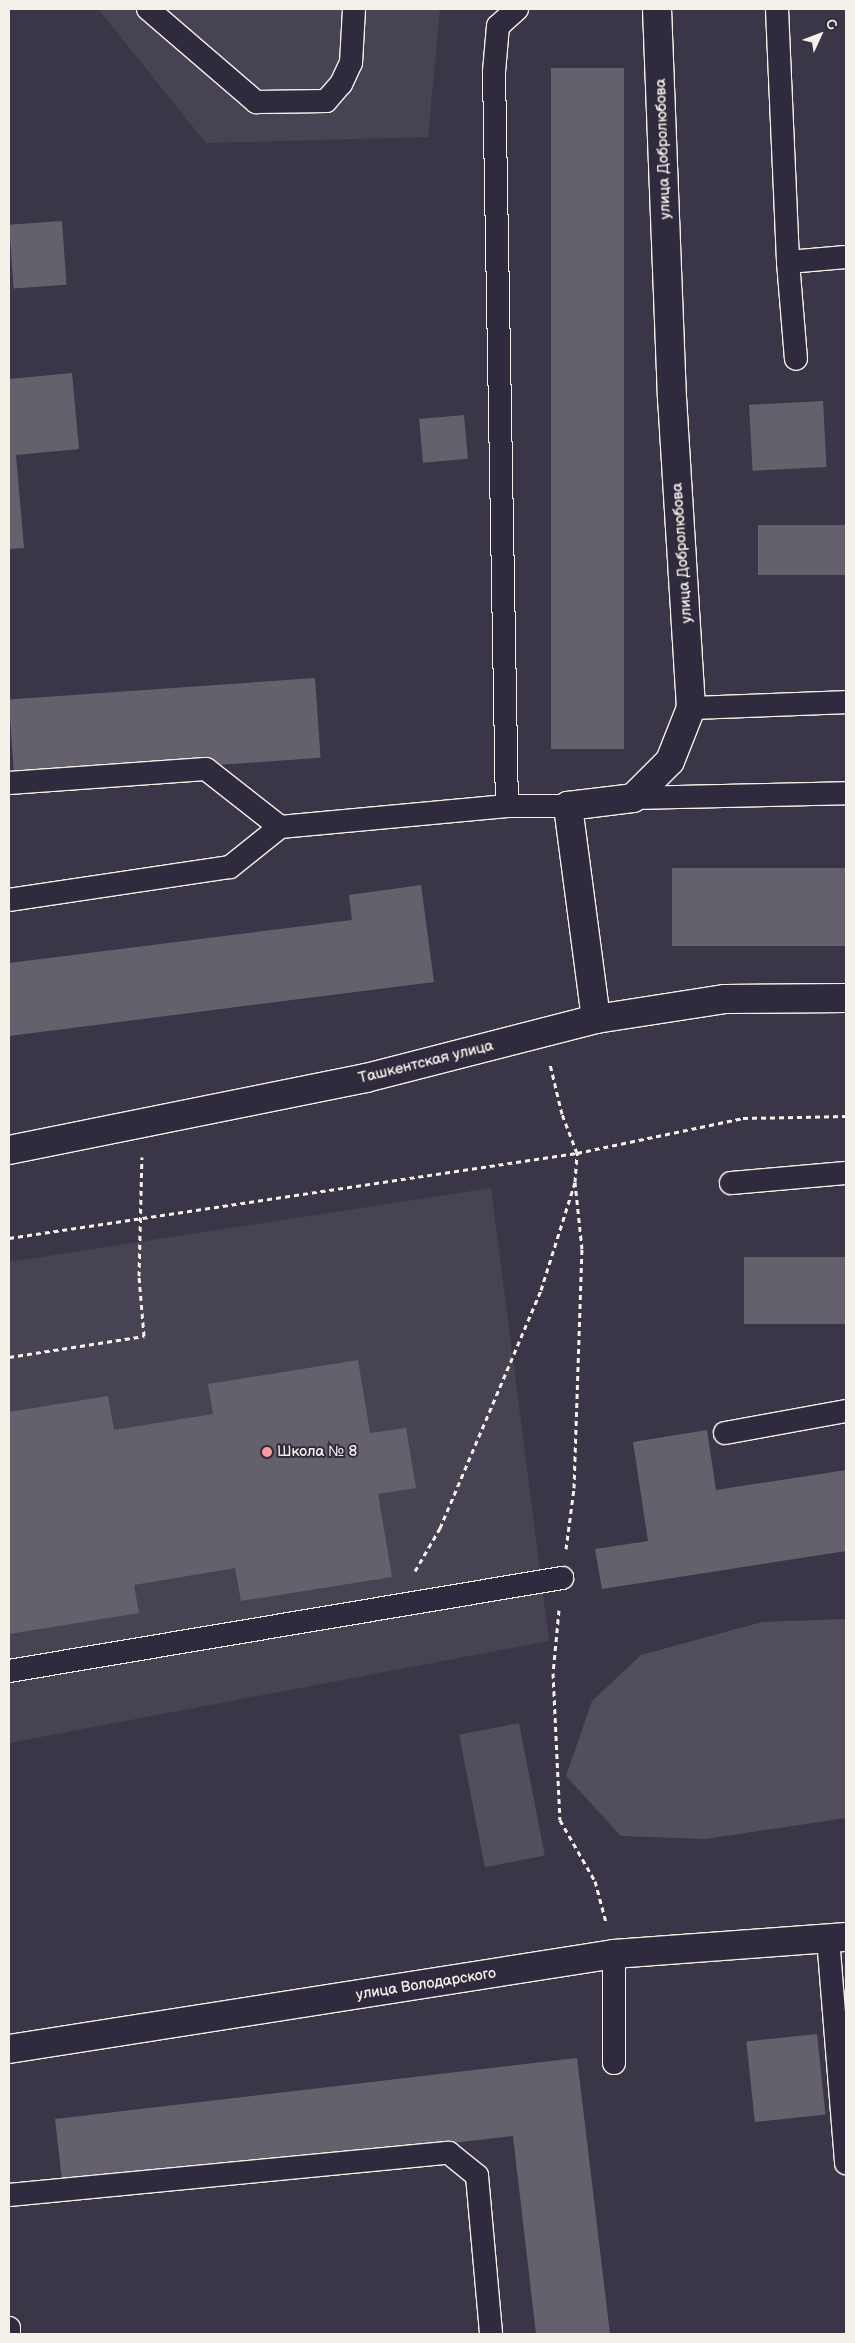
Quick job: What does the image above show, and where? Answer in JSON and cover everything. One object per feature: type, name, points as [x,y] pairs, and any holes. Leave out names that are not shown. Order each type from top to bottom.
[{"type":"street","name":"улица Добролюбова","points":[[633,798],[670,761],[692,708],[672,399],[657,9]]},
{"type":"street","points":[[596,1019],[568,806],[633,798]]},
{"type":"street","name":"Ташкентская улица","points":[[9,1150],[366,1078],[596,1019],[725,999],[846,998]]},
{"type":"street","name":"улица Володарского","points":[[9,2049],[614,1954],[837,1937]]},
{"type":"lane","points":[[148,9],[256,102],[326,101],[341,84],[351,62],[354,9]]},
{"type":"lane","points":[[508,806],[494,72],[498,26],[517,9]]},
{"type":"lane","points":[[777,9],[788,262],[796,359]]},
{"type":"lane","points":[[788,262],[846,257]]},
{"type":"lane","points":[[692,708],[845,702]]},
{"type":"lane","points":[[9,783],[206,769],[280,827]]},
{"type":"lane","points":[[633,798],[846,793]]},
{"type":"lane","points":[[9,900],[230,866],[280,827],[508,806],[568,806]]},
{"type":"lane","points":[[731,1183],[846,1173]]},
{"type":"lane","points":[[725,1433],[846,1411]]},
{"type":"lane","points":[[9,1671],[396,1604],[562,1578]]},
{"type":"lane","points":[[837,1937],[846,2163]]},
{"type":"lane","points":[[614,1954],[614,2063]]},
{"type":"lane","points":[[9,2195],[449,2153],[477,2176],[491,2334]]},
{"type":"lane","points":[[9,2328],[10,2334]]},
{"type":"path","points":[[543,1033],[562,1114],[577,1153],[575,1182],[582,1249],[574,1488],[562,1578],[553,1673],[560,1820],[595,1881],[614,1954]]},
{"type":"path","points":[[9,1238],[577,1153],[743,1118],[846,1116]]},
{"type":"path","points":[[9,1357],[144,1336],[139,1276],[142,1124]]},
{"type":"path","points":[[396,1604],[440,1528],[541,1290],[575,1182]]},
{"type":"shaded area","points":[[98,9],[440,9],[428,137],[206,143]]},
{"type":"shaded area","name":"Школа № 8","points":[[491,1188],[549,1641],[9,1743],[9,1262]]},
{"type":"shaded area","points":[[846,1619],[846,1818],[705,1839],[621,1836],[566,1776],[592,1701],[641,1655],[762,1622]]},
{"type":"shaded area","points":[[519,1723],[545,1856],[485,1867],[459,1735]]},
{"type":"building","points":[[551,68],[624,68],[624,749],[551,749]]},
{"type":"building","points":[[62,221],[66,285],[14,289],[9,225]]},
{"type":"building","points":[[72,373],[79,449],[16,455],[24,548],[9,549],[9,379]]},
{"type":"building","points":[[823,401],[826,467],[753,471],[749,405]]},
{"type":"building","points":[[464,415],[468,459],[423,463],[419,419]]},
{"type":"building","points":[[758,525],[846,525],[846,575],[758,575]]},
{"type":"building","points":[[315,678],[321,758],[14,779],[9,699]]},
{"type":"building","points":[[672,868],[846,868],[846,946],[672,946]]},
{"type":"building","points":[[421,885],[434,982],[9,1036],[9,963],[352,920],[349,895]]},
{"type":"building","points":[[744,1257],[846,1257],[846,1324],[744,1324]]},
{"type":"building","points":[[358,1360],[370,1433],[406,1428],[416,1488],[378,1494],[392,1577],[241,1601],[235,1568],[134,1585],[139,1613],[9,1634],[9,1412],[108,1396],[114,1430],[213,1414],[208,1384]]},
{"type":"building","points":[[707,1430],[716,1490],[846,1470],[846,1551],[602,1589],[595,1549],[648,1541],[633,1442]]},
{"type":"building","points":[[817,2034],[825,2115],[755,2122],[746,2041]]},
{"type":"building","points":[[577,2058],[610,2334],[536,2334],[513,2136],[63,2189],[55,2119]]},
{"type":"place","name":"Школа № 8","points":[[267,1452]]}]
